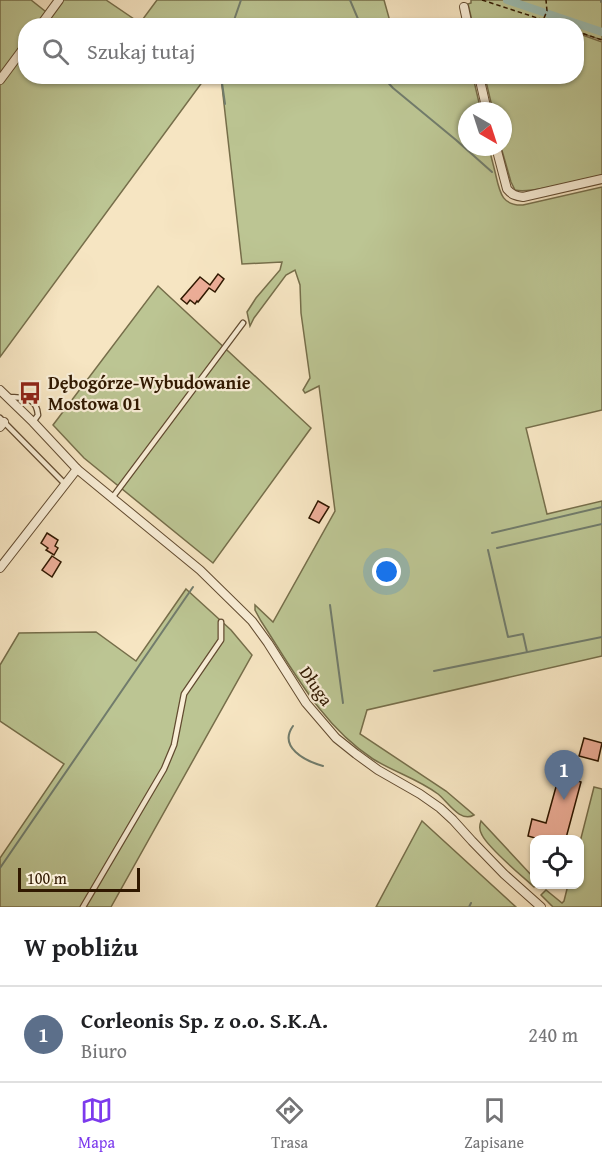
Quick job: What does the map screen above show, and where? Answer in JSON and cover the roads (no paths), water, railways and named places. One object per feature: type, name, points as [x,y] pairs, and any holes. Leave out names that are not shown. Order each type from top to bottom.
[{"type":"street","points":[[46,18],[59,0]]},
{"type":"street","points":[[464,7],[466,18]]},
{"type":"street","points":[[0,80],[18,56]]},
{"type":"street","points":[[482,84],[485,102]]},
{"type":"street","points":[[498,156],[507,189],[516,196],[523,197],[602,179]]},
{"type":"street","name":"Długa","points":[[0,390],[77,469],[200,570],[252,621],[306,703],[336,738],[371,765],[440,808],[504,874],[541,907]]},
{"type":"street","points":[[0,568],[77,469]]},
{"type":"lane","points":[[112,498],[243,323]]},
{"type":"lane","points":[[7,397],[28,398],[34,403],[38,415],[33,422]]},
{"type":"lane","points":[[1,422],[65,484]]},
{"type":"lane","points":[[83,907],[164,769],[174,745],[184,694],[221,640],[221,622]]},
{"type":"waterway","points":[[235,18],[241,0]]},
{"type":"waterway","points":[[350,0],[358,18]]},
{"type":"waterway","points":[[507,0],[560,18]]},
{"type":"waterway","points":[[584,26],[602,32]]},
{"type":"waterway","points":[[222,84],[225,104]]},
{"type":"waterway","points":[[389,84],[492,172]]},
{"type":"waterway","points":[[492,533],[602,507]]},
{"type":"waterway","points":[[497,548],[602,524]]},
{"type":"waterway","points":[[488,550],[508,637],[523,634],[527,652]]},
{"type":"waterway","points":[[0,868],[193,587]]},
{"type":"waterway","points":[[330,605],[343,703]]},
{"type":"waterway","points":[[434,671],[602,637]]},
{"type":"waterway","points":[[293,726],[289,734],[291,747],[302,757],[323,766]]},
{"type":"waterway","points":[[469,907],[471,903]]},
{"type":"place","name":"Dębogórze-Wybudowanie Mostowa 01","points":[[30,393]]},
{"type":"place","name":"Corleonis Sp. z o.o. S.K.A.","points":[[564,800]]}]
